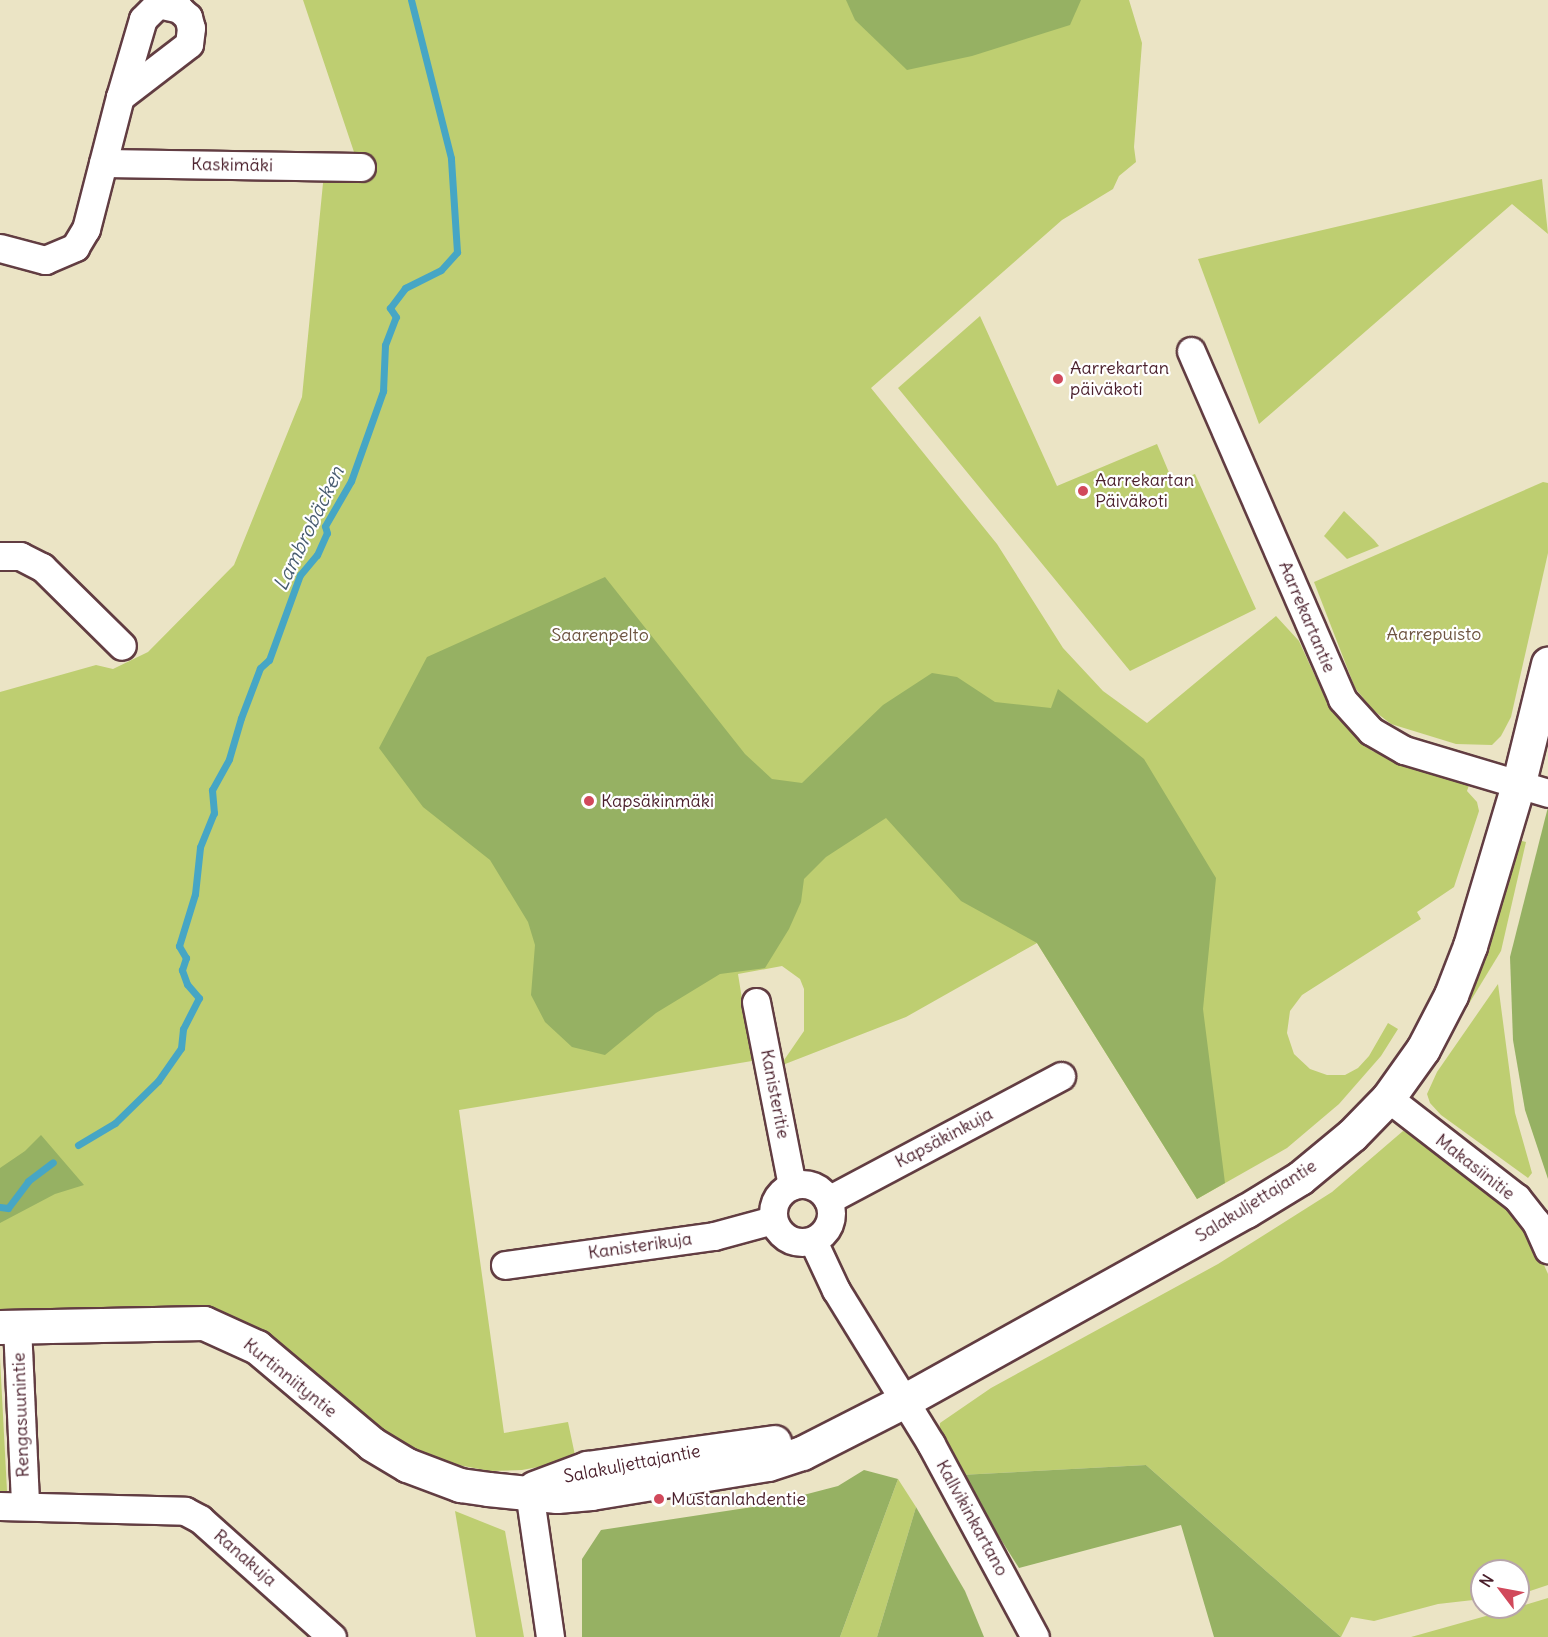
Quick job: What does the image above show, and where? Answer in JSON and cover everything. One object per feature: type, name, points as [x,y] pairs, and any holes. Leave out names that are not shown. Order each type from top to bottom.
[{"type":"street","points":[[0,248],[45,260],[75,247],[86,229],[120,97]]},
{"type":"street","name":"Kaskimäki","points":[[103,163],[361,167]]},
{"type":"street","name":"Aarrekartantie","points":[[1191,351],[1342,699],[1371,731],[1404,750],[1533,788]]},
{"type":"street","points":[[0,556],[20,556],[42,567],[122,646]]},
{"type":"street","name":"Salakuljettajantie","points":[[529,1491],[557,1496],[591,1494],[768,1464],[827,1440],[904,1401],[1300,1178],[1352,1135],[1388,1098],[1423,1049],[1451,995],[1533,788],[1548,664]]},
{"type":"street","name":"Kanisteritie","points":[[756,1002],[792,1185]]},
{"type":"street","name":"Kapsäkinkuja","points":[[828,1200],[1061,1076]]},
{"type":"street","name":"Makasiinitie","points":[[1388,1098],[1517,1198],[1536,1222],[1548,1249]]},
{"type":"street","points":[[792,1185],[809,1185],[828,1200],[831,1219],[827,1228],[813,1241],[792,1241],[777,1229],[773,1220],[778,1195],[792,1185]]},
{"type":"street","name":"Kanisterikuja","points":[[505,1265],[714,1236],[773,1220]]},
{"type":"street","points":[[813,1241],[836,1290],[904,1401]]},
{"type":"street","name":"Kurtinniityntie","points":[[9,1327],[204,1323],[257,1347],[372,1444],[407,1465],[460,1485],[529,1491]]},
{"type":"street","name":"Rengasuunintie","points":[[9,1327],[12,1505],[145,1508]]},
{"type":"street","name":"Kallvikinkartano","points":[[904,1401],[1035,1637]]},
{"type":"street","points":[[529,1491],[550,1637]]},
{"type":"street","name":"Ranakuja","points":[[145,1508],[174,1508],[200,1519],[332,1637]]},
{"type":"green space","name":"Saarenpelto","points":[[303,0],[1129,0],[1142,43],[1134,147],[1136,162],[1119,176],[1113,189],[1062,220],[871,388],[997,544],[1063,648],[1103,691],[1147,723],[1276,616],[1299,641],[1320,687],[1342,721],[1372,751],[1471,779],[1467,791],[1477,802],[1479,811],[1454,887],[1417,912],[1421,919],[1302,995],[1290,1011],[1287,1033],[1294,1054],[1310,1069],[1327,1075],[1345,1075],[1358,1068],[1369,1056],[1388,1023],[1398,1029],[1381,1056],[1339,1104],[1287,1148],[1197,1199],[1037,943],[906,1017],[780,1066],[804,1031],[804,989],[800,979],[782,966],[738,974],[752,1061],[459,1110],[504,1433],[568,1422],[576,1460],[522,1470],[490,1471],[437,1461],[389,1439],[261,1332],[216,1313],[0,1313],[0,692],[96,665],[113,669],[148,652],[234,565],[302,397],[324,173],[355,155]]},
{"type":"green space","points":[[846,0],[1081,0],[1070,25],[972,56],[907,70],[855,20]]},
{"type":"green space","points":[[1542,179],[1548,234],[1512,204],[1259,424],[1198,259]]},
{"type":"green space","points":[[980,316],[1057,486],[1157,444],[1173,482],[1195,474],[1256,609],[1130,671],[898,388]]},
{"type":"green space","name":"Aarrepuisto","points":[[1543,482],[1548,483],[1548,553],[1511,717],[1501,736],[1492,745],[1456,744],[1391,724],[1373,710],[1355,688],[1314,582]]},
{"type":"green space","points":[[1344,511],[1379,546],[1347,559],[1324,536]]},
{"type":"green space","points":[[605,577],[745,754],[772,779],[802,783],[883,705],[932,673],[957,677],[995,702],[1051,708],[1058,689],[1144,759],[1216,878],[1203,1009],[1225,1183],[1197,1199],[1037,943],[961,901],[886,818],[826,857],[804,879],[801,902],[789,929],[765,968],[720,974],[656,1013],[605,1055],[572,1047],[545,1022],[531,995],[535,945],[528,922],[490,860],[423,807],[379,748],[427,657]]},
{"type":"green space","points":[[1548,807],[1548,1179],[1525,1110],[1513,1040],[1510,957]]},
{"type":"green space","points":[[1514,839],[1526,842],[1501,951],[1448,1038],[1443,1034]]},
{"type":"green space","points":[[1498,984],[1515,1113],[1532,1173],[1528,1178],[1441,1115],[1430,1103],[1427,1094],[1437,1072]]},
{"type":"green space","points":[[1403,1131],[1411,1133],[1506,1203],[1527,1227],[1548,1274],[1548,1585],[1530,1591],[1530,1559],[1470,1559],[1470,1600],[1438,1604],[1374,1621],[1351,1617],[1341,1637],[1146,1465],[960,1475],[939,1438],[940,1423],[991,1388],[1218,1264],[1332,1192]]},
{"type":"green space","points":[[41,1135],[84,1185],[55,1194],[0,1223],[0,1168],[25,1151]]},
{"type":"green space","points":[[0,1358],[7,1491],[0,1491]]},
{"type":"green space","points":[[1146,1465],[1341,1637],[1214,1637],[1181,1525],[1019,1568],[960,1475]]},
{"type":"green space","points":[[864,1470],[898,1479],[840,1637],[582,1637],[582,1559],[601,1530],[765,1505],[838,1486]]},
{"type":"green space","points":[[898,1479],[916,1507],[877,1637],[840,1637]]},
{"type":"green space","points":[[916,1507],[965,1591],[984,1637],[877,1637]]},
{"type":"green space","points":[[455,1511],[505,1531],[524,1637],[476,1637]]},
{"type":"green space","points":[[1548,1598],[1548,1637],[1411,1637],[1475,1619],[1530,1619],[1530,1603]]},
{"type":"waterway","name":"Lambrobäcken","points":[[78,1145],[115,1123],[158,1081],[181,1048],[183,1029],[199,998],[187,984],[182,970],[186,958],[179,946],[195,894],[200,847],[214,813],[212,790],[229,759],[241,718],[260,668],[269,660],[300,575],[317,555],[327,533],[325,526],[351,481],[383,391],[385,345],[396,317],[390,308],[405,288],[441,270],[457,252],[451,158],[411,0]]},
{"type":"waterway","name":"Lambrobäcken","points":[[0,1207],[8,1208],[28,1181],[53,1162]]},
{"type":"place","name":"Aarrekartan päiväkoti","points":[[1058,379]]},
{"type":"place","name":"Aarrekartan Päiväkoti","points":[[1083,491]]},
{"type":"place","name":"Kapsäkinmäki","points":[[589,801]]},
{"type":"place","name":"Mustanlahdentie","points":[[659,1499]]}]
